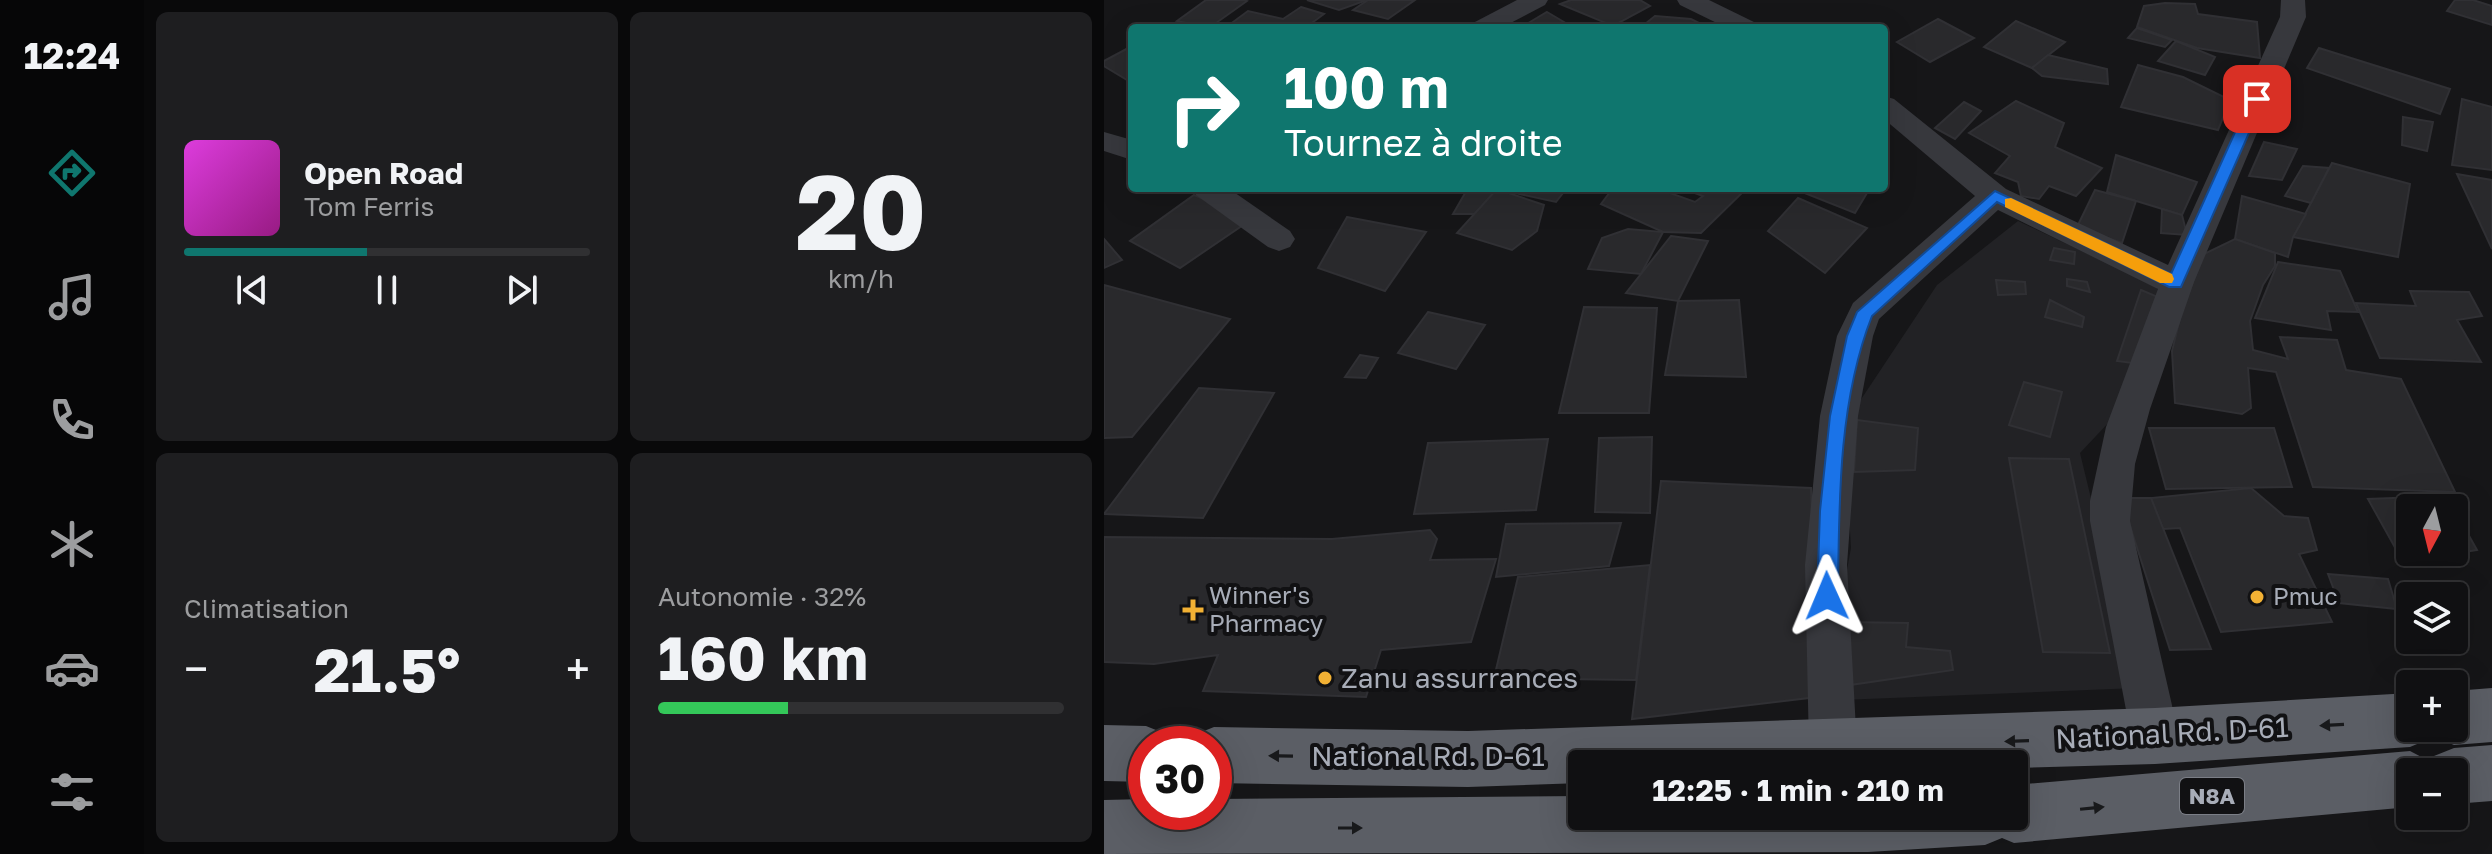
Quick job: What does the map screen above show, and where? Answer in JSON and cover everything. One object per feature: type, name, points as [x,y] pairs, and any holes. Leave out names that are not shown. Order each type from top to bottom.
[{"type":"highway","points":[[2468,717],[2492,715]]},
{"type":"highway","name":"National Rd. D-61","points":[[1232,755],[1468,759],[2155,736],[2396,721]]},
{"type":"highway","points":[[1104,753],[1128,754]]},
{"type":"highway","points":[[2468,775],[2492,773]]},
{"type":"highway","name":"N8A","points":[[2028,813],[2396,780]]},
{"type":"highway","points":[[1104,829],[1654,840],[1780,830]]},
{"type":"street","points":[[1490,24],[1536,0]]},
{"type":"street","points":[[1689,0],[1739,24]]},
{"type":"street","points":[[2155,736],[2110,521],[2109,493],[2116,454],[2175,283],[2294,4]]},
{"type":"street","points":[[1888,108],[1995,196],[2175,283]]},
{"type":"street","points":[[1104,141],[1128,149]]},
{"type":"street","points":[[1213,192],[1279,239]]},
{"type":"street","points":[[1833,748],[1826,565],[1839,416],[1855,336],[1865,312],[1995,196]]},
{"type":"shaded area","points":[[2018,221],[2154,285],[2167,299],[2159,369],[2080,453],[2137,688],[1841,700],[1841,602],[1851,548],[1844,425],[1937,285]]},
{"type":"building","points":[[1206,0],[1247,1],[1215,24],[1177,21]]},
{"type":"building","points":[[1307,0],[1367,0],[1339,10]]},
{"type":"building","points":[[1368,0],[1415,0],[1388,19],[1353,10]]},
{"type":"building","points":[[1571,0],[1640,0],[1650,6],[1617,24],[1608,24],[1560,4]]},
{"type":"building","points":[[2455,0],[2473,0],[2492,6],[2492,25],[2447,11]]},
{"type":"building","points":[[2195,4],[2198,14],[2257,22],[2260,58],[2197,48],[2137,27],[2144,6]]},
{"type":"building","points":[[1301,7],[1324,14],[1310,24],[1230,24],[1248,11],[1283,19]]},
{"type":"building","points":[[1547,12],[1567,24],[1527,24]]},
{"type":"building","points":[[1655,16],[1691,19],[1701,24],[1645,24]]},
{"type":"building","points":[[1938,19],[1974,38],[1930,62],[1897,42]]},
{"type":"building","points":[[2016,21],[2065,42],[2032,68],[1984,47]]},
{"type":"building","points":[[2137,28],[2172,40],[2165,47],[2128,38]]},
{"type":"building","points":[[2176,41],[2215,57],[2205,75],[2158,61]]},
{"type":"building","points":[[1128,48],[1128,81],[1104,66],[1104,61]]},
{"type":"building","points":[[2319,48],[2450,89],[2440,114],[2307,68]]},
{"type":"building","points":[[2048,55],[2107,69],[2108,84],[2042,76],[2032,68]]},
{"type":"building","points":[[2138,65],[2183,77],[2230,100],[2218,130],[2121,107]]},
{"type":"building","points":[[2462,99],[2492,107],[2492,170],[2452,165]]},
{"type":"building","points":[[2016,101],[2064,123],[2055,147],[2102,168],[2076,196],[2049,186],[2039,199],[2021,196],[2018,182],[1995,173],[2010,156],[1969,133]]},
{"type":"building","points":[[1964,102],[1981,111],[1955,139],[1935,128]]},
{"type":"building","points":[[2403,117],[2433,122],[2427,151],[2402,145]]},
{"type":"building","points":[[2264,142],[2297,149],[2282,180],[2249,176]]},
{"type":"building","points":[[2116,155],[2197,182],[2182,215],[2107,192]]},
{"type":"building","points":[[2332,163],[2410,184],[2398,257],[2293,237]]},
{"type":"building","points":[[2303,166],[2329,168],[2311,203],[2285,196]]},
{"type":"building","points":[[2457,174],[2492,180],[2492,249]]},
{"type":"building","points":[[2095,190],[2136,201],[2122,243],[2077,227]]},
{"type":"building","points":[[1466,192],[1494,192],[1475,214],[1453,214]]},
{"type":"building","points":[[1494,192],[1506,192],[1544,205],[1537,231],[1512,250],[1457,233]]},
{"type":"building","points":[[1511,192],[1564,192],[1556,202]]},
{"type":"building","points":[[1610,192],[1667,192],[1695,202],[1703,196],[1692,192],[1743,192],[1701,233],[1663,232],[1601,204]]},
{"type":"building","points":[[1802,192],[1868,192],[1855,213]]},
{"type":"building","points":[[1194,195],[1252,219],[1180,268],[1130,241]]},
{"type":"building","points":[[2242,196],[2306,214],[2293,237],[2288,257],[2235,239]]},
{"type":"building","points":[[1798,198],[1867,228],[1825,273],[1768,231]]},
{"type":"building","points":[[2162,209],[2182,215],[2187,235],[2161,233]]},
{"type":"building","points":[[1347,217],[1426,232],[1385,291],[1318,268]]},
{"type":"building","points":[[1628,229],[1663,232],[1641,274],[1588,269],[1602,238]]},
{"type":"building","points":[[1671,236],[1708,241],[1678,301],[1626,293]]},
{"type":"building","points":[[1104,239],[1122,260],[1104,268]]},
{"type":"building","points":[[2235,239],[2275,253],[2275,266],[2263,285],[2250,321],[2253,350],[2288,359],[2280,337],[2337,340],[2346,370],[2401,379],[2455,492],[2313,487],[2276,372],[2248,368],[2251,408],[2242,414],[2175,403],[2172,351],[2182,310],[2204,254]]},
{"type":"building","points":[[2054,248],[2075,252],[2074,264],[2050,260]]},
{"type":"building","points":[[2278,262],[2340,271],[2358,312],[2327,311],[2331,330],[2255,318]]},
{"type":"building","points":[[2067,279],[2087,282],[2090,292],[2067,286]]},
{"type":"building","points":[[1996,280],[2025,282],[2026,294],[1998,295]]},
{"type":"building","points":[[1104,285],[1230,319],[1132,437],[1104,438]]},
{"type":"building","points":[[2141,290],[2158,297],[2147,365],[2117,361]]},
{"type":"building","points":[[2410,291],[2469,292],[2482,316],[2457,320],[2481,362],[2380,358],[2356,303],[2416,306]]},
{"type":"building","points":[[1739,300],[1746,377],[1665,375],[1678,301]]},
{"type":"building","points":[[2050,300],[2084,317],[2082,327],[2045,317]]},
{"type":"building","points":[[1584,307],[1657,308],[1649,413],[1559,413]]},
{"type":"building","points":[[1428,312],[1485,325],[1456,369],[1398,353]]},
{"type":"building","points":[[1360,355],[1378,358],[1366,378],[1345,377]]},
{"type":"building","points":[[2024,382],[2062,392],[2050,437],[2009,425]]},
{"type":"building","points":[[1199,388],[1274,393],[1203,518],[1104,514]]},
{"type":"building","points":[[1857,420],[1918,428],[1915,470],[1854,472]]},
{"type":"building","points":[[2149,428],[2274,428],[2292,487],[2166,489]]},
{"type":"building","points":[[1652,437],[1650,513],[1595,512],[1599,438]]},
{"type":"building","points":[[1548,439],[1536,510],[1414,514],[1428,443]]},
{"type":"building","points":[[2009,458],[2069,459],[2110,653],[2043,652]]},
{"type":"building","points":[[1661,481],[1811,488],[1817,697],[1632,719]]},
{"type":"building","points":[[2251,488],[2284,516],[2308,518],[2317,550],[2299,554],[2332,622],[2221,632],[2180,528],[2163,529],[2151,498]]},
{"type":"building","points":[[2121,498],[2151,498],[2211,649],[2170,650]]},
{"type":"building","points":[[2396,498],[2396,549],[2368,499]]},
{"type":"building","points":[[1621,523],[1609,566],[1496,577],[1506,524]]},
{"type":"building","points":[[1430,530],[1437,539],[1430,560],[1496,559],[1471,642],[1381,650],[1366,697],[1203,691],[1218,655],[1154,664],[1104,662],[1104,537],[1332,539]]},
{"type":"building","points":[[2468,534],[2477,550],[2468,551]]},
{"type":"building","points":[[1650,565],[1636,680],[1494,678],[1518,577]]},
{"type":"building","points":[[2328,574],[2388,579],[2396,609],[2339,603]]},
{"type":"building","points":[[1846,622],[1908,623],[1906,647],[1950,651],[1953,670],[1850,685]]},
{"type":"slow traffic","points":[[2011,203],[2166,279]]},
{"type":"place","name":"Pmuc","points":[[2257,597]]},
{"type":"place","name":"Winner's Pharmacy","points":[[1193,610]]},
{"type":"place","name":"Zanu assurrances","points":[[1325,678]]},
{"type":"route","points":[[1827,596],[1826,565],[1839,416],[1855,336],[1865,312],[1995,196],[2175,283],[2257,99]]}]
